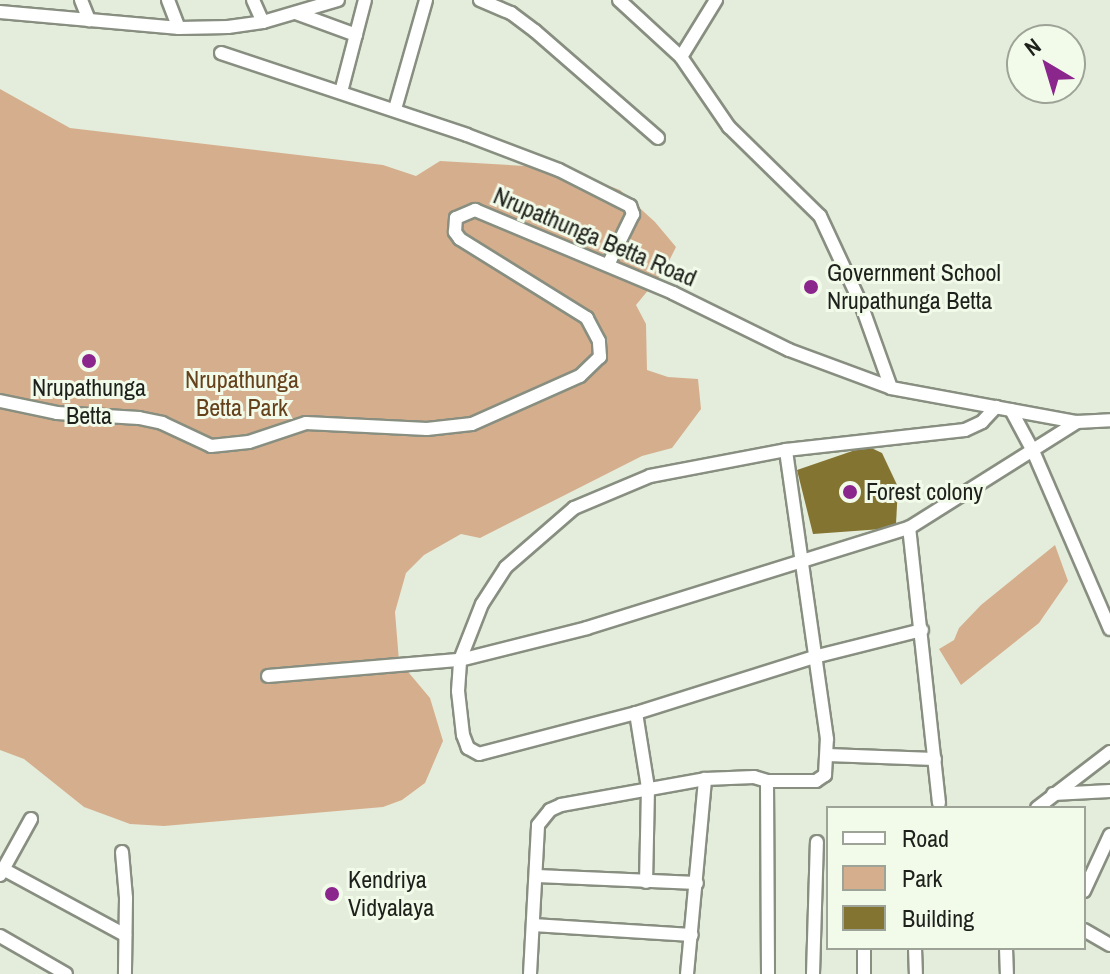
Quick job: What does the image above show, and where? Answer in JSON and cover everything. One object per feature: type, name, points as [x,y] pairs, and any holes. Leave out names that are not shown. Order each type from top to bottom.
[{"type":"street","points":[[81,0],[89,20]]},
{"type":"street","points":[[168,0],[179,28]]},
{"type":"street","points":[[253,0],[263,22]]},
{"type":"street","points":[[0,12],[179,28],[263,22],[338,0]]},
{"type":"street","points":[[341,92],[365,0]]},
{"type":"street","points":[[395,109],[426,0]]},
{"type":"street","points":[[480,0],[511,13],[535,31],[658,138]]},
{"type":"street","points":[[619,0],[681,57],[729,127],[820,216],[861,304],[891,388]]},
{"type":"street","points":[[681,57],[716,0]]},
{"type":"street","points":[[296,13],[356,35]]},
{"type":"street","points":[[221,53],[395,109],[559,170],[630,206],[633,214],[608,265]]},
{"type":"street","name":"Nrupathunga Betta Road","points":[[0,401],[57,413],[139,418],[162,423],[211,446],[249,442],[306,423],[427,429],[472,424],[580,376],[600,357],[599,341],[587,318],[460,239],[455,232],[456,218],[475,210],[608,265],[789,350],[891,388],[1077,422],[1110,420]]},
{"type":"street","points":[[922,630],[814,657],[636,713],[473,752],[463,735],[458,691],[460,660],[493,584],[529,546],[574,508],[650,476],[786,450],[965,430],[982,422],[996,407]]},
{"type":"street","points":[[1011,410],[1033,450],[1110,629]]},
{"type":"street","points":[[268,676],[460,660],[587,628],[800,563],[909,528],[1077,422]]},
{"type":"street","points":[[530,974],[538,825],[550,810],[561,805],[705,779],[754,777],[767,781],[819,780],[825,775],[827,755],[786,450]]},
{"type":"street","points":[[909,528],[939,803]]},
{"type":"street","points":[[636,713],[648,788],[646,882]]},
{"type":"street","points":[[1039,806],[1110,752]]},
{"type":"street","points":[[827,755],[935,759]]},
{"type":"street","points":[[687,974],[705,779]]},
{"type":"street","points":[[767,781],[768,974]]},
{"type":"street","points":[[1053,794],[1110,791]]},
{"type":"street","points":[[31,819],[2,872],[125,935]]},
{"type":"street","points":[[1086,887],[1110,835]]},
{"type":"street","points":[[813,974],[817,842]]},
{"type":"street","points":[[122,852],[125,974]]},
{"type":"street","points":[[537,876],[697,883]]},
{"type":"street","points":[[533,925],[692,935]]},
{"type":"street","points":[[1086,931],[1110,945]]},
{"type":"street","points":[[0,936],[66,974]]},
{"type":"street","points":[[864,950],[864,974]]},
{"type":"street","points":[[915,950],[916,974]]},
{"type":"street","points":[[1006,950],[1007,974]]},
{"type":"green space","name":"Nrupathunga Betta Park","points":[[0,89],[70,128],[383,165],[416,176],[440,161],[560,168],[620,190],[655,222],[676,247],[664,271],[636,305],[646,324],[647,370],[668,377],[698,379],[701,409],[672,448],[642,456],[480,538],[461,534],[424,555],[406,573],[395,612],[399,661],[430,698],[443,741],[425,783],[402,800],[383,807],[164,826],[130,824],[84,807],[24,759],[0,750]]},
{"type":"green space","points":[[1055,545],[1068,581],[1039,623],[961,685],[939,649],[954,640],[959,628],[981,605]]},
{"type":"building","name":"Forest colony","points":[[867,446],[882,453],[898,487],[896,524],[882,529],[813,534],[797,470]]},
{"type":"place","name":"Government School Nrupathunga Betta","points":[[811,287]]},
{"type":"place","name":"Nrupathunga Betta","points":[[89,361]]},
{"type":"place","name":"Forest colony","points":[[850,492]]},
{"type":"place","name":"Kendriya Vidyalaya","points":[[332,894]]}]
